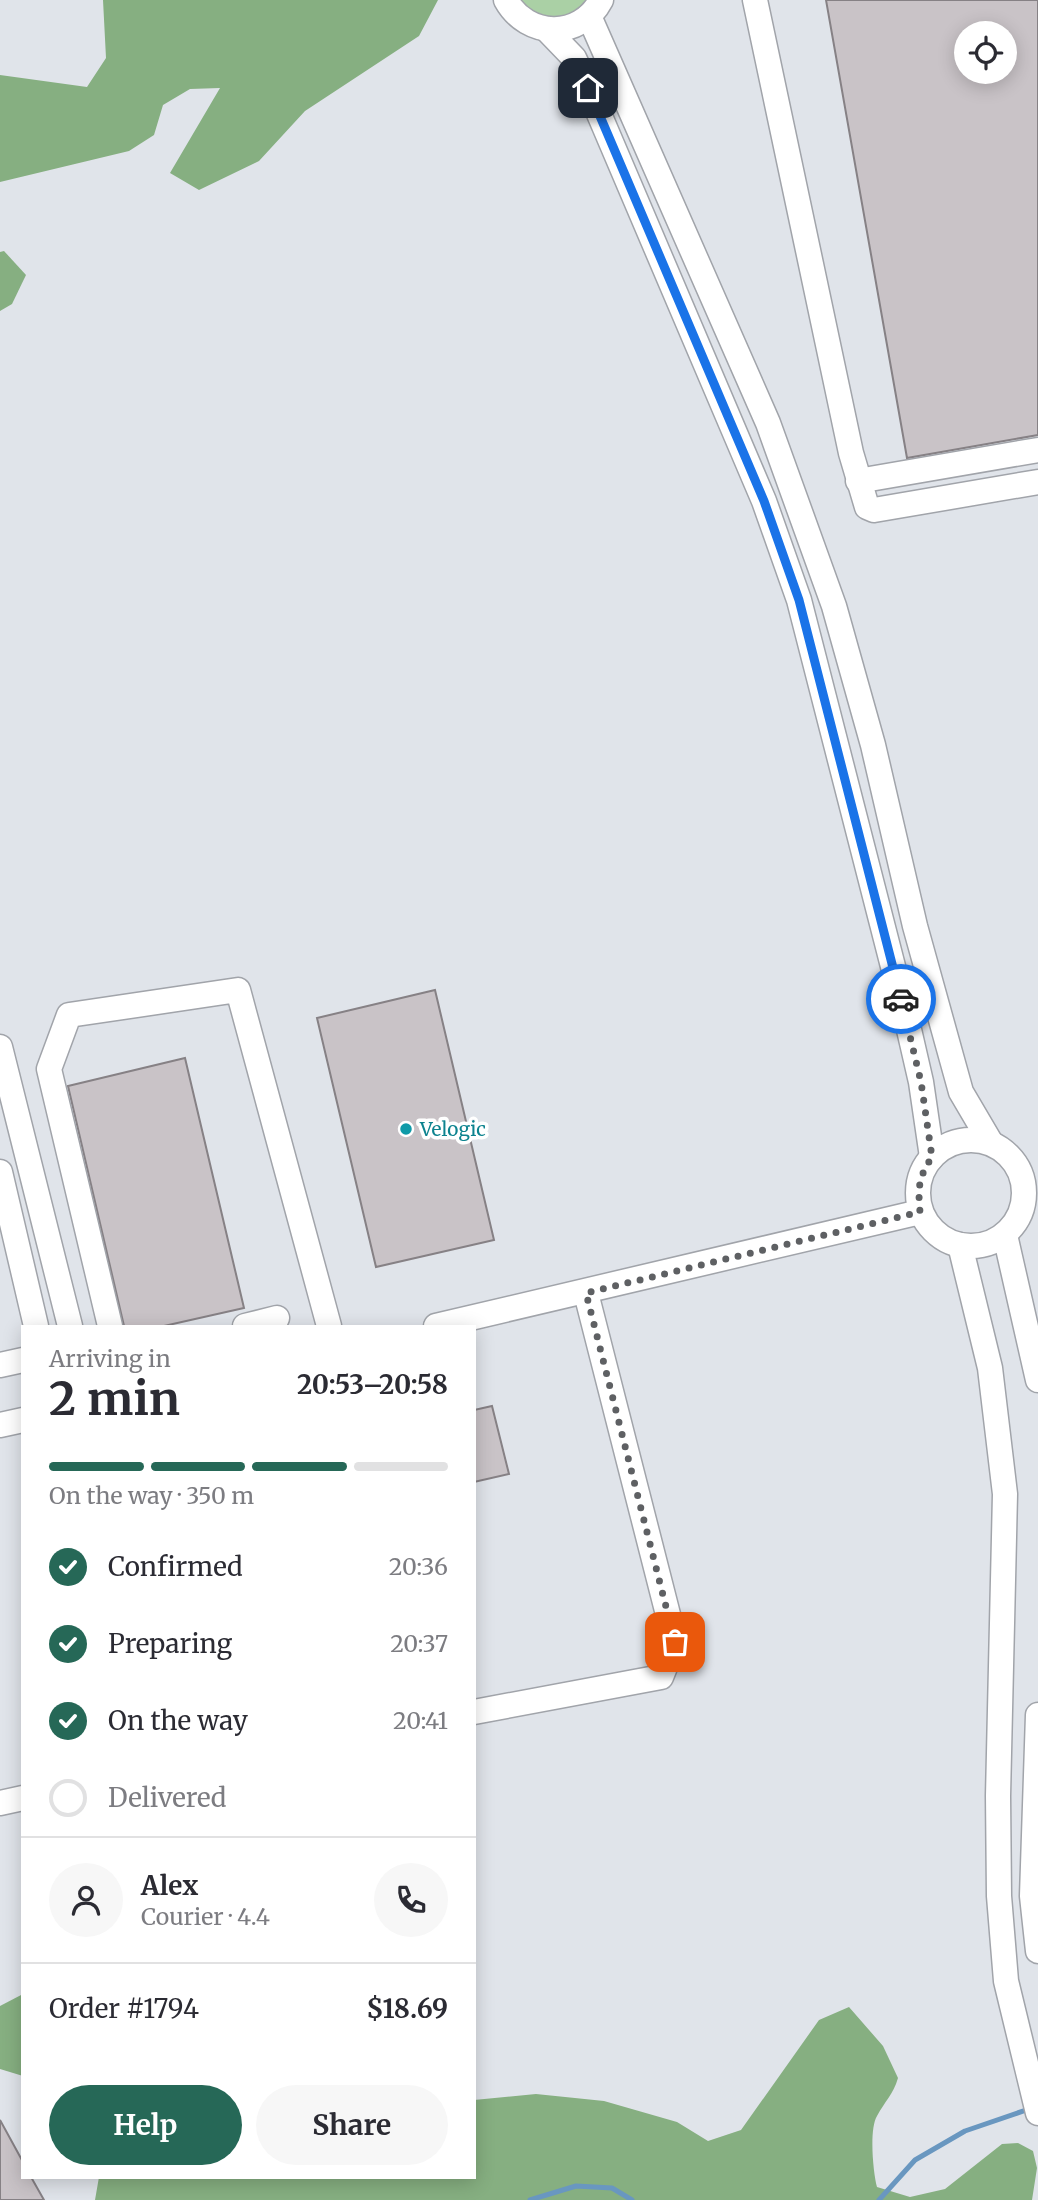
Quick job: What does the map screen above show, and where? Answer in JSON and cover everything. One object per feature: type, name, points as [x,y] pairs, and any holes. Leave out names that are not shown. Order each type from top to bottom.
[{"type":"street","points":[[506,0],[517,16],[531,25],[547,30],[570,27],[595,8],[768,423],[834,606],[873,746],[915,926],[961,1092],[990,1143]]},
{"type":"street","points":[[755,0],[858,481],[867,507],[874,510],[1038,482]]},
{"type":"street","points":[[547,30],[574,58],[588,88],[764,501],[799,600],[921,1082],[932,1157]]},
{"type":"street","points":[[858,481],[1038,450]]},
{"type":"street","points":[[110,1325],[49,1069],[69,1015],[238,990],[329,1325]]},
{"type":"street","points":[[0,1047],[70,1325]]},
{"type":"street","points":[[959,1141],[990,1143],[1005,1151],[1016,1163],[1023,1177],[1025,1193],[1019,1216],[1005,1235],[983,1244],[960,1245],[935,1232],[920,1212],[918,1188],[922,1172],[932,1157],[944,1147],[959,1141]]},
{"type":"street","points":[[0,1172],[36,1325]]},
{"type":"street","points":[[441,1325],[586,1293],[920,1212]]},
{"type":"street","points":[[1005,1235],[1038,1380]]},
{"type":"street","points":[[960,1245],[990,1368],[1005,1494],[998,1796],[999,1896],[1006,1981],[1038,2113]]},
{"type":"street","points":[[476,1712],[661,1677],[675,1642],[586,1293]]},
{"type":"street","points":[[249,1325],[278,1318]]},
{"type":"street","points":[[0,1365],[21,1360]]},
{"type":"street","points":[[0,1425],[21,1420]]},
{"type":"street","points":[[1038,1715],[1035,1895],[1038,1951]]},
{"type":"street","points":[[0,1803],[21,1798]]},
{"type":"green space","points":[[103,0],[438,0],[419,36],[305,111],[259,161],[199,190],[170,173],[220,88],[190,89],[163,105],[154,135],[129,151],[0,182],[0,75],[87,87],[106,58]]},
{"type":"green space","points":[[519,0],[588,0],[565,16],[550,18],[534,14]]},
{"type":"green space","points":[[4,251],[26,275],[12,304],[0,311],[0,252]]},
{"type":"green space","points":[[21,1995],[21,2075],[0,2069],[0,2006]]},
{"type":"green space","points":[[849,2007],[883,2046],[898,2078],[873,2130],[877,2187],[910,2197],[945,2189],[1002,2144],[1018,2143],[1033,2151],[1037,2168],[1032,2200],[95,2200],[99,2179],[476,2179],[476,2100],[536,2094],[604,2101],[677,2122],[708,2141],[741,2130],[819,2020]]},
{"type":"building","points":[[826,0],[1038,0],[1038,435],[907,458]]},
{"type":"building","name":"Velogic","points":[[435,990],[494,1240],[376,1267],[317,1018]]},
{"type":"building","points":[[185,1058],[244,1308],[168,1325],[124,1325],[68,1086]]},
{"type":"building","points":[[492,1406],[509,1474],[476,1482],[476,1410]]},
{"type":"building","points":[[0,2120],[21,2158],[21,2179],[32,2179],[44,2200],[0,2200]]},
{"type":"waterway","points":[[879,2200],[915,2160],[965,2131],[1032,2108]]},
{"type":"waterway","points":[[530,2200],[576,2186],[612,2188],[632,2200]]},
{"type":"way so far","points":[[675,1642],[586,1293],[920,1212],[918,1188],[922,1172],[932,1157],[921,1082],[901,999]]},
{"type":"place","name":"Velogic","points":[[406,1129]]},
{"type":"route","points":[[588,88],[764,501],[799,600],[901,999]]}]
